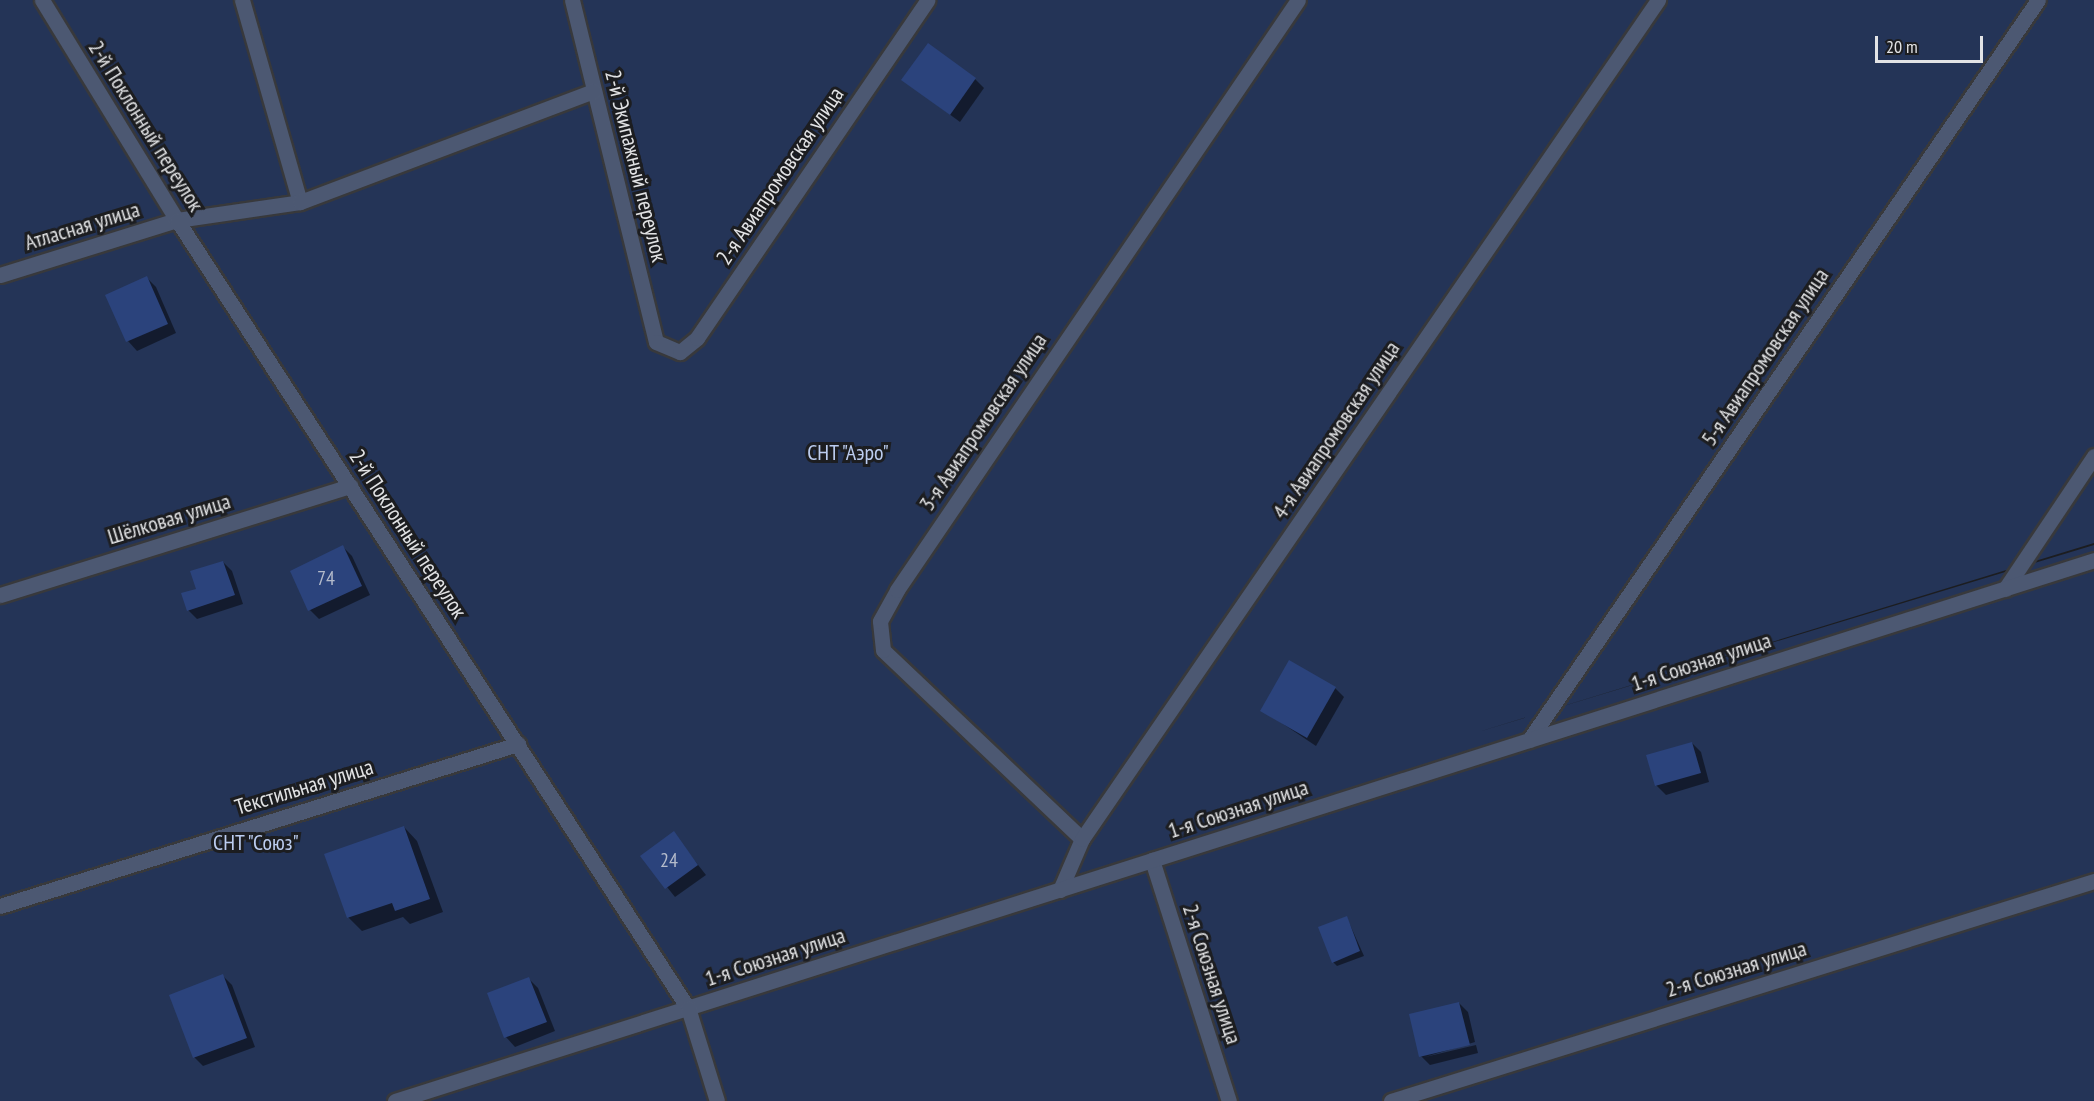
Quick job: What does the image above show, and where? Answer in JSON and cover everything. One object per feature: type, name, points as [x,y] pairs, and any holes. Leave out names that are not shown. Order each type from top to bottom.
[{"type":"street","name":"2-й Поклонный переулок","points":[[42,0],[177,220],[688,1008],[717,1101]]},
{"type":"street","points":[[242,0],[300,202]]},
{"type":"street","name":"2-й Экипажный переулок","points":[[572,0],[656,342]]},
{"type":"street","name":"2-я Авиапромовская улица","points":[[656,342],[680,352],[697,338],[928,0]]},
{"type":"street","name":"3-я Авиапромовская улица","points":[[1082,839],[883,650],[880,621],[897,590],[1298,0]]},
{"type":"street","name":"4-я Авиапромовская улица","points":[[1060,890],[1082,839],[1658,0]]},
{"type":"street","name":"5-я Авиапромовская улица","points":[[1529,740],[2038,0]]},
{"type":"street","name":"Атласная улица","points":[[0,275],[177,220],[300,202],[594,91]]},
{"type":"street","points":[[2005,589],[2094,456]]},
{"type":"street","name":"Шёлковая улица","points":[[0,595],[350,486]]},
{"type":"street","name":"1-я Союзная улица","points":[[395,1101],[2094,560]]},
{"type":"street","name":"Текстильная улица","points":[[0,906],[518,744]]},
{"type":"street","name":"2-я Союзная улица","points":[[1152,860],[1229,1101]]},
{"type":"street","name":"2-я Союзная улица","points":[[1391,1101],[2094,881]]},
{"type":"green space","name":"СНТ \"Аэро\"","points":[[0,0],[2094,0],[2094,543],[1475,733],[2094,545],[2094,1101],[0,1101]]},
{"type":"building","points":[[928,43],[976,78],[950,115],[901,80]]},
{"type":"building","points":[[147,276],[168,324],[126,342],[105,295]]},
{"type":"building","points":[[343,545],[362,586],[308,611],[290,571]]},
{"type":"building","points":[[223,561],[235,595],[187,611],[181,593],[196,589],[190,571]]},
{"type":"building","points":[[1289,660],[1336,687],[1307,738],[1260,711]]},
{"type":"building","points":[[1692,742],[1701,773],[1655,786],[1646,755]]},
{"type":"building","points":[[404,826],[430,899],[395,911],[392,903],[347,918],[324,854]]},
{"type":"building","points":[[674,831],[698,865],[665,889],[640,856]]},
{"type":"building","points":[[1347,916],[1360,951],[1332,963],[1318,927]]},
{"type":"building","points":[[223,974],[247,1038],[193,1058],[169,995]]},
{"type":"building","points":[[529,977],[547,1022],[504,1038],[487,993]]},
{"type":"building","points":[[1459,1002],[1470,1045],[1419,1057],[1409,1014]]},
{"type":"park label","name":"СНТ \"Союз\"","points":[[256,843]]}]
